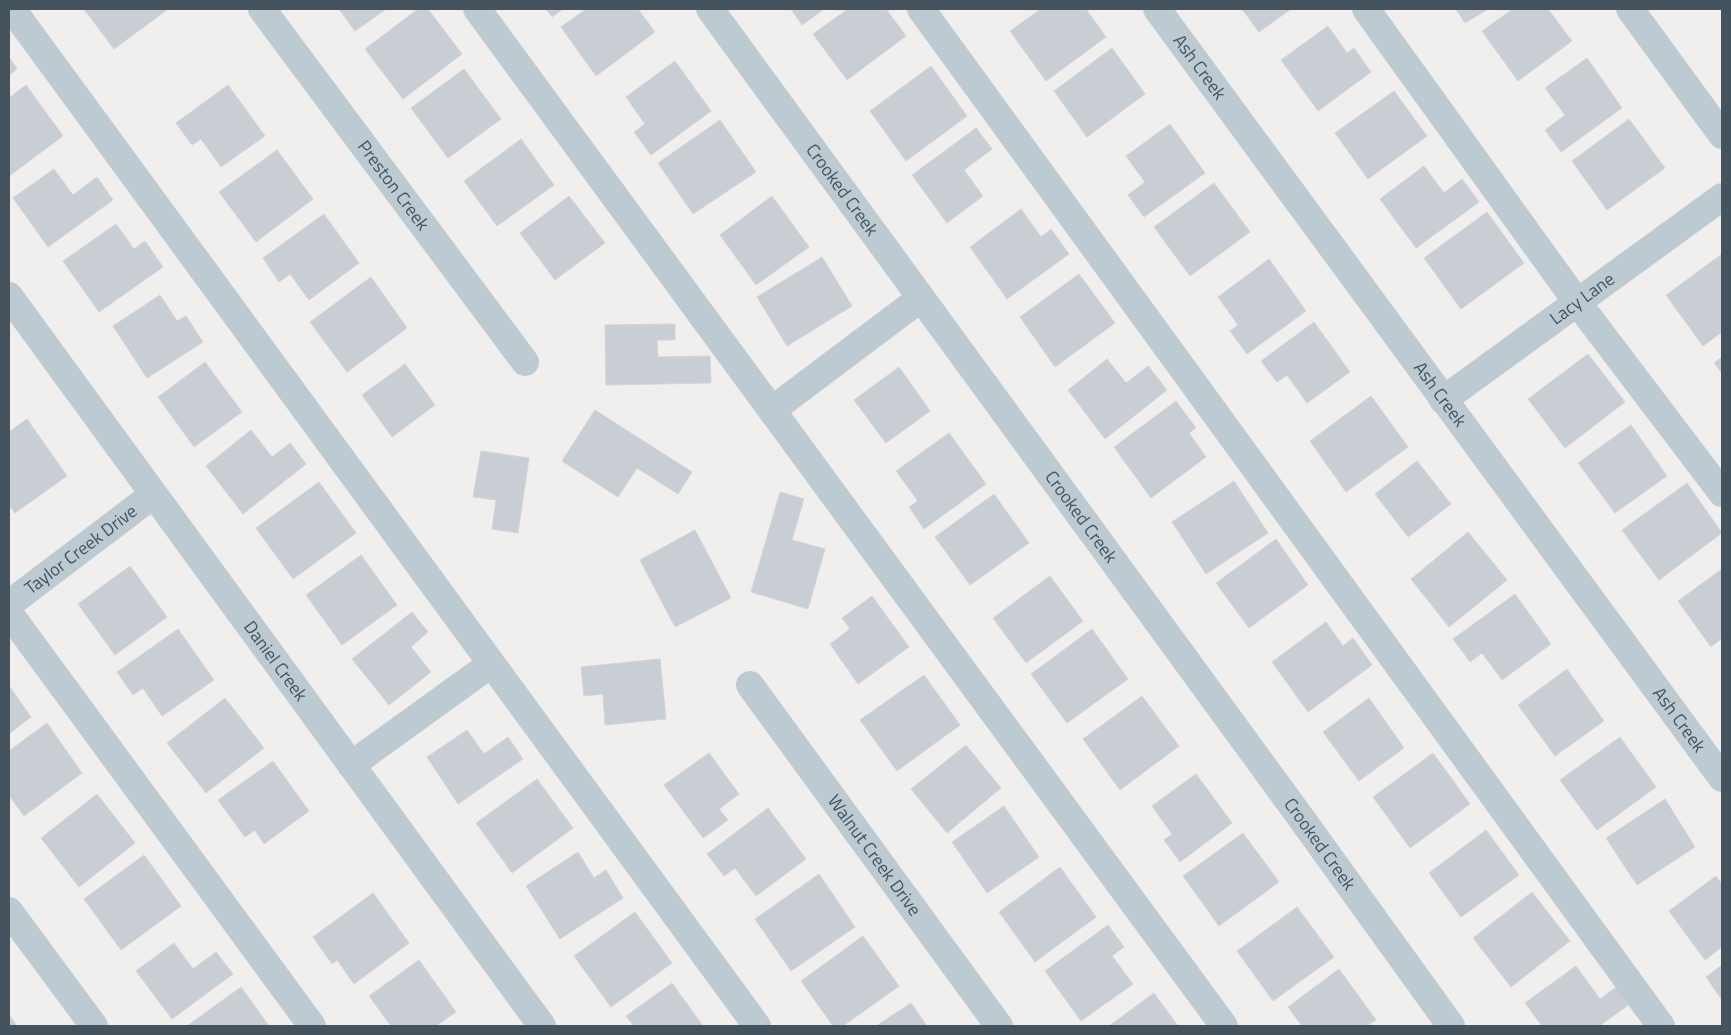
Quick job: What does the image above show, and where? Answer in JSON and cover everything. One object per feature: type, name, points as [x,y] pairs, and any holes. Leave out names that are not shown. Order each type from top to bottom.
[{"type":"street","points":[[12,9],[757,1026]]},
{"type":"street","name":"Preston Creek","points":[[262,9],[525,362]]},
{"type":"street","points":[[478,9],[1224,1026]]},
{"type":"street","name":"Crooked Creek","points":[[710,9],[1296,811],[1450,1026]]},
{"type":"street","points":[[921,9],[1661,1026]]},
{"type":"street","name":"Ash Creek","points":[[1157,9],[1722,778]]},
{"type":"street","points":[[1366,9],[1577,302],[1722,493]]},
{"type":"street","points":[[1630,9],[1722,135]]},
{"type":"street","name":"Lacy Lane","points":[[1443,400],[1722,197]]},
{"type":"street","points":[[772,410],[921,298]]},
{"type":"street","name":"Daniel Creek","points":[[13,311],[153,495],[542,1026]]},
{"type":"street","name":"Taylor Creek Drive","points":[[9,604],[153,495]]},
{"type":"street","points":[[9,614],[312,1026]]},
{"type":"street","points":[[351,765],[491,664]]},
{"type":"street","name":"Walnut Creek Drive","points":[[750,685],[999,1026]]},
{"type":"street","points":[[9,911],[94,1026]]},
{"type":"building","points":[[84,9],[168,9],[114,49]]},
{"type":"building","points":[[339,9],[386,9],[355,31]]},
{"type":"building","points":[[418,9],[428,9],[462,54],[403,99],[365,49]]},
{"type":"building","points":[[546,9],[563,9],[552,17]]},
{"type":"building","points":[[586,9],[638,9],[655,32],[596,76],[561,27]]},
{"type":"building","points":[[791,9],[824,9],[802,25]]},
{"type":"building","points":[[848,9],[886,9],[906,36],[847,80],[813,34]]},
{"type":"building","points":[[1041,9],[1086,9],[1106,37],[1046,81],[1010,31]]},
{"type":"building","points":[[1242,9],[1291,9],[1259,32]]},
{"type":"building","points":[[1456,9],[1488,9],[1465,23]]},
{"type":"building","points":[[1513,9],[1548,9],[1572,41],[1518,81],[1482,31]]},
{"type":"building","points":[[1328,26],[1347,53],[1354,48],[1371,72],[1318,111],[1281,60]]},
{"type":"building","points":[[1112,48],[1145,94],[1087,137],[1054,91]]},
{"type":"building","points":[[9,57],[17,69],[9,75]]},
{"type":"building","points":[[1587,58],[1622,108],[1561,152],[1545,130],[1565,115],[1545,88]]},
{"type":"building","points":[[675,61],[711,111],[651,155],[634,132],[645,124],[626,97]]},
{"type":"building","points":[[931,66],[967,116],[906,161],[870,111]]},
{"type":"building","points":[[464,69],[501,119],[448,158],[411,108]]},
{"type":"building","points":[[26,85],[63,136],[9,176],[9,98]]},
{"type":"building","points":[[228,85],[265,136],[221,167],[201,139],[192,145],[176,123]]},
{"type":"building","points":[[1394,91],[1427,136],[1368,179],[1335,133]]},
{"type":"building","points":[[1629,119],[1665,168],[1607,210],[1572,161]]},
{"type":"building","points":[[720,120],[756,172],[693,214],[658,163]]},
{"type":"building","points":[[1170,124],[1205,173],[1144,217],[1128,195],[1145,182],[1126,156]]},
{"type":"building","points":[[976,128],[992,149],[964,170],[983,196],[947,223],[912,175]]},
{"type":"building","points":[[521,139],[554,185],[497,226],[464,181]]},
{"type":"building","points":[[277,150],[313,199],[256,242],[219,192]]},
{"type":"building","points":[[1424,166],[1444,193],[1462,179],[1479,202],[1416,248],[1380,199]]},
{"type":"building","points":[[54,169],[73,195],[97,177],[113,200],[48,247],[13,198]]},
{"type":"building","points":[[1214,183],[1250,232],[1190,276],[1154,227]]},
{"type":"building","points":[[569,196],[605,243],[555,280],[520,233]]},
{"type":"building","points":[[772,196],[809,247],[756,285],[720,235]]},
{"type":"building","points":[[1021,209],[1041,237],[1051,229],[1069,254],[1007,299],[970,247]]},
{"type":"building","points":[[1487,212],[1524,263],[1461,309],[1424,258]]},
{"type":"building","points":[[324,214],[359,263],[309,300],[290,274],[279,282],[263,258]]},
{"type":"building","points":[[116,224],[134,249],[145,241],[163,267],[99,312],[63,261]]},
{"type":"building","points":[[1722,254],[1722,332],[1703,346],[1666,295]]},
{"type":"building","points":[[822,257],[852,306],[787,346],[757,297]]},
{"type":"building","points":[[1269,259],[1306,311],[1247,354],[1230,331],[1238,325],[1218,297]]},
{"type":"building","points":[[1079,274],[1115,323],[1055,367],[1020,317]]},
{"type":"building","points":[[371,277],[407,328],[347,372],[310,322]]},
{"type":"building","points":[[160,295],[177,321],[186,316],[203,342],[147,378],[113,326]]},
{"type":"building","points":[[1314,322],[1350,372],[1307,403],[1287,375],[1277,382],[1261,361]]},
{"type":"building","points":[[675,324],[675,340],[657,340],[658,357],[710,356],[711,383],[606,385],[605,325]]},
{"type":"building","points":[[1588,354],[1625,402],[1565,448],[1528,399]]},
{"type":"building","points":[[1722,357],[1722,373],[1714,363]]},
{"type":"building","points":[[1107,359],[1126,383],[1148,366],[1167,390],[1105,439],[1068,390]]},
{"type":"building","points":[[205,362],[242,412],[194,447],[158,397]]},
{"type":"building","points":[[405,364],[435,405],[392,437],[362,395]]},
{"type":"building","points":[[899,367],[930,411],[886,443],[854,400]]},
{"type":"building","points":[[1371,396],[1408,447],[1346,492],[1310,441]]},
{"type":"building","points":[[1176,401],[1196,428],[1189,433],[1206,457],[1151,498],[1114,447]]},
{"type":"building","points":[[595,410],[692,472],[678,494],[637,468],[618,497],[562,461]]},
{"type":"building","points":[[27,419],[67,476],[15,513],[9,505],[9,432]]},
{"type":"building","points":[[1631,425],[1667,476],[1615,513],[1578,463]]},
{"type":"building","points":[[251,430],[272,457],[290,443],[306,464],[243,514],[206,466]]},
{"type":"building","points":[[949,433],[986,484],[924,529],[909,507],[918,501],[896,471]]},
{"type":"building","points":[[481,451],[529,458],[518,533],[492,529],[496,500],[473,497]]},
{"type":"building","points":[[1417,461],[1451,504],[1408,537],[1375,494]]},
{"type":"building","points":[[1234,481],[1268,533],[1206,574],[1172,522]]},
{"type":"building","points":[[319,482],[356,533],[293,579],[256,528]]},
{"type":"building","points":[[1687,483],[1722,533],[1659,580],[1622,530]]},
{"type":"building","points":[[780,492],[804,499],[792,540],[825,549],[808,609],[751,592]]},
{"type":"building","points":[[994,494],[1029,543],[970,585],[935,537]]},
{"type":"building","points":[[695,530],[731,598],[675,627],[640,560]]},
{"type":"building","points":[[1468,532],[1507,580],[1449,627],[1411,579]]},
{"type":"building","points":[[1276,539],[1308,585],[1249,628],[1216,583]]},
{"type":"building","points":[[361,555],[397,605],[342,645],[306,595]]},
{"type":"building","points":[[130,566],[167,617],[115,655],[78,604]]},
{"type":"building","points":[[1722,569],[1722,638],[1711,647],[1678,601]]},
{"type":"building","points":[[1050,576],[1083,621],[1026,663],[993,618]]},
{"type":"building","points":[[1515,594],[1551,644],[1502,680],[1482,653],[1470,662],[1453,639]]},
{"type":"building","points":[[872,596],[909,647],[858,684],[830,644],[850,629],[842,618]]},
{"type":"building","points":[[412,612],[428,632],[411,647],[431,672],[389,705],[352,659]]},
{"type":"building","points":[[1326,622],[1343,646],[1353,638],[1372,665],[1308,712],[1272,662]]},
{"type":"building","points":[[178,629],[214,680],[162,716],[143,688],[133,695],[117,672]]},
{"type":"building","points":[[1092,629],[1128,679],[1067,723],[1031,674]]},
{"type":"building","points":[[660,659],[666,719],[605,725],[603,694],[584,696],[581,667]]},
{"type":"building","points":[[1567,669],[1604,721],[1555,756],[1518,705]]},
{"type":"building","points":[[924,675],[960,725],[897,771],[860,720]]},
{"type":"building","points":[[9,686],[31,717],[9,734]]},
{"type":"building","points":[[1142,696],[1179,746],[1120,790],[1083,739]]},
{"type":"building","points":[[225,698],[264,748],[206,793],[167,743]]},
{"type":"building","points":[[1369,698],[1404,748],[1359,781],[1323,732]]},
{"type":"building","points":[[47,723],[82,773],[24,816],[9,795],[9,751]]},
{"type":"building","points":[[467,730],[484,754],[508,737],[523,759],[458,804],[427,757]]},
{"type":"building","points":[[1620,737],[1656,787],[1597,830],[1560,780]]},
{"type":"building","points":[[966,745],[1001,788],[947,833],[911,789]]},
{"type":"building","points":[[709,753],[739,794],[719,809],[728,820],[703,838],[664,785]]},
{"type":"building","points":[[1433,753],[1470,804],[1410,848],[1373,797]]},
{"type":"building","points":[[273,761],[309,811],[264,844],[255,830],[245,837],[218,800]]},
{"type":"building","points":[[1196,774],[1232,823],[1180,862],[1164,840],[1172,834],[1152,806]]},
{"type":"building","points":[[537,779],[573,828],[512,873],[476,823]]},
{"type":"building","points":[[97,794],[135,843],[79,887],[41,838]]},
{"type":"building","points":[[1665,799],[1695,847],[1637,885],[1606,838]]},
{"type":"building","points":[[1004,806],[1039,857],[987,893],[952,842]]},
{"type":"building","points":[[768,808],[806,859],[756,896],[735,868],[724,876],[707,854]]},
{"type":"building","points":[[1486,830],[1519,875],[1461,917],[1429,873]]},
{"type":"building","points":[[1243,833],[1279,882],[1219,926],[1183,876]]},
{"type":"building","points":[[578,852],[594,878],[606,870],[623,898],[560,939],[526,886]]},
{"type":"building","points":[[144,855],[181,906],[121,950],[84,899]]},
{"type":"building","points":[[1060,867],[1096,917],[1035,962],[999,912]]},
{"type":"building","points":[[819,874],[855,927],[791,971],[755,919]]},
{"type":"building","points":[[1716,876],[1722,884],[1722,947],[1705,960],[1669,911]]},
{"type":"building","points":[[1532,892],[1570,941],[1511,987],[1473,938]]},
{"type":"building","points":[[373,893],[409,943],[354,984],[337,960],[332,964],[313,937]]},
{"type":"building","points":[[1297,907],[1334,957],[1273,1001],[1237,951]]},
{"type":"building","points":[[635,912],[672,963],[611,1007],[574,956]]},
{"type":"building","points":[[1108,925],[1124,947],[1112,956],[1133,984],[1081,1021],[1045,971]]},
{"type":"building","points":[[863,936],[899,986],[843,1026],[833,1026],[801,981]]},
{"type":"building","points":[[174,943],[193,969],[216,952],[233,974],[172,1019],[136,971]]},
{"type":"building","points":[[419,960],[456,1012],[436,1026],[391,1026],[369,996]]},
{"type":"building","points":[[1722,965],[1722,1000],[1706,977]]},
{"type":"building","points":[[1576,966],[1600,999],[1622,983],[1634,1001],[1599,1026],[1542,1026],[1525,1003]]},
{"type":"building","points":[[1339,969],[1376,1020],[1366,1026],[1302,1026],[1288,1007]]},
{"type":"building","points":[[672,983],[703,1026],[634,1026],[626,1016]]},
{"type":"building","points":[[241,987],[269,1026],[187,1026]]},
{"type":"building","points":[[1154,993],[1178,1026],[1109,1026]]},
{"type":"building","points":[[911,1003],[927,1026],[876,1026]]},
{"type":"building","points":[[9,1015],[17,1026],[9,1026]]}]
